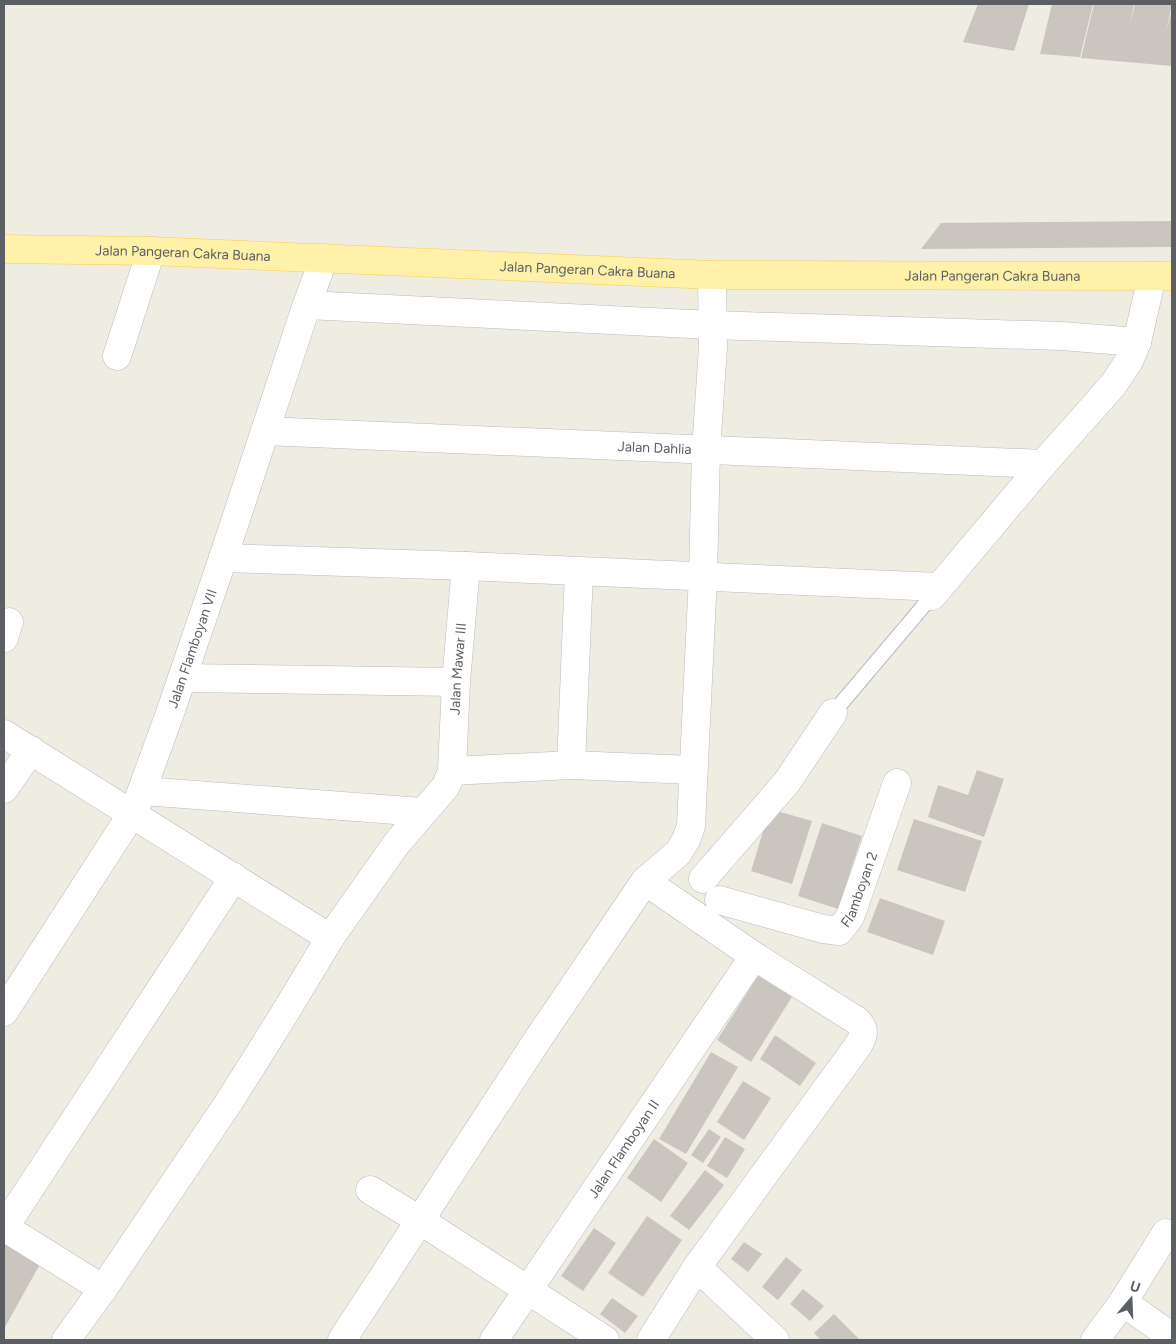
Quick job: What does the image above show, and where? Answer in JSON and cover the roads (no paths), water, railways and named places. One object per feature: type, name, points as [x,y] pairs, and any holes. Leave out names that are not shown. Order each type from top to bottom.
[{"type":"main road","name":"Jalan Pangeran Cakra Buana","points":[[4,249],[151,251],[712,275],[1162,276]]},
{"type":"street","points":[[117,356],[151,251]]},
{"type":"street","name":"Jalan Flamboyan VII","points":[[4,1012],[137,803],[182,678],[306,305],[324,258]]},
{"type":"street","points":[[342,1340],[536,1042],[645,881],[678,853],[686,840],[691,826],[703,576],[706,451],[713,347],[712,275]]},
{"type":"street","points":[[223,558],[703,576],[935,592],[1043,464],[1113,385],[1129,361],[1162,276]]},
{"type":"street","points":[[306,305],[712,325],[1061,336],[1137,342]]},
{"type":"street","name":"Jalan Dahlia","points":[[265,432],[1043,464]]},
{"type":"street","name":"Jalan Mawar III","points":[[452,771],[456,682],[466,566]]},
{"type":"street","points":[[571,765],[579,572]]},
{"type":"street","points":[[182,678],[456,682]]},
{"type":"street","points":[[711,890],[787,782],[832,713]]},
{"type":"street","points":[[4,734],[31,750],[137,803],[234,877],[330,938]]},
{"type":"street","points":[[4,789],[31,750]]},
{"type":"street","points":[[66,1340],[103,1289],[230,1102],[330,938],[397,842],[446,786],[452,771],[571,765],[693,770]]},
{"type":"street","name":"Flamboyan 2","points":[[711,890],[823,929],[838,931],[850,917],[896,783]]},
{"type":"street","points":[[137,803],[422,812]]},
{"type":"street","points":[[678,853],[711,890],[754,956]]},
{"type":"street","points":[[103,1289],[4,1228],[234,877]]},
{"type":"street","points":[[645,881],[754,956],[856,1020],[863,1028],[864,1038],[697,1267],[651,1340]]},
{"type":"street","name":"Jalan Flamboyan II","points":[[494,1340],[526,1290],[754,956]]},
{"type":"street","points":[[370,1190],[605,1340]]},
{"type":"street","points":[[1095,1340],[1123,1302],[1166,1232]]},
{"type":"street","points":[[697,1267],[775,1340]]},
{"type":"street","points":[[1123,1302],[1172,1337]]},
{"type":"lane","points":[[832,713],[935,592]]}]
